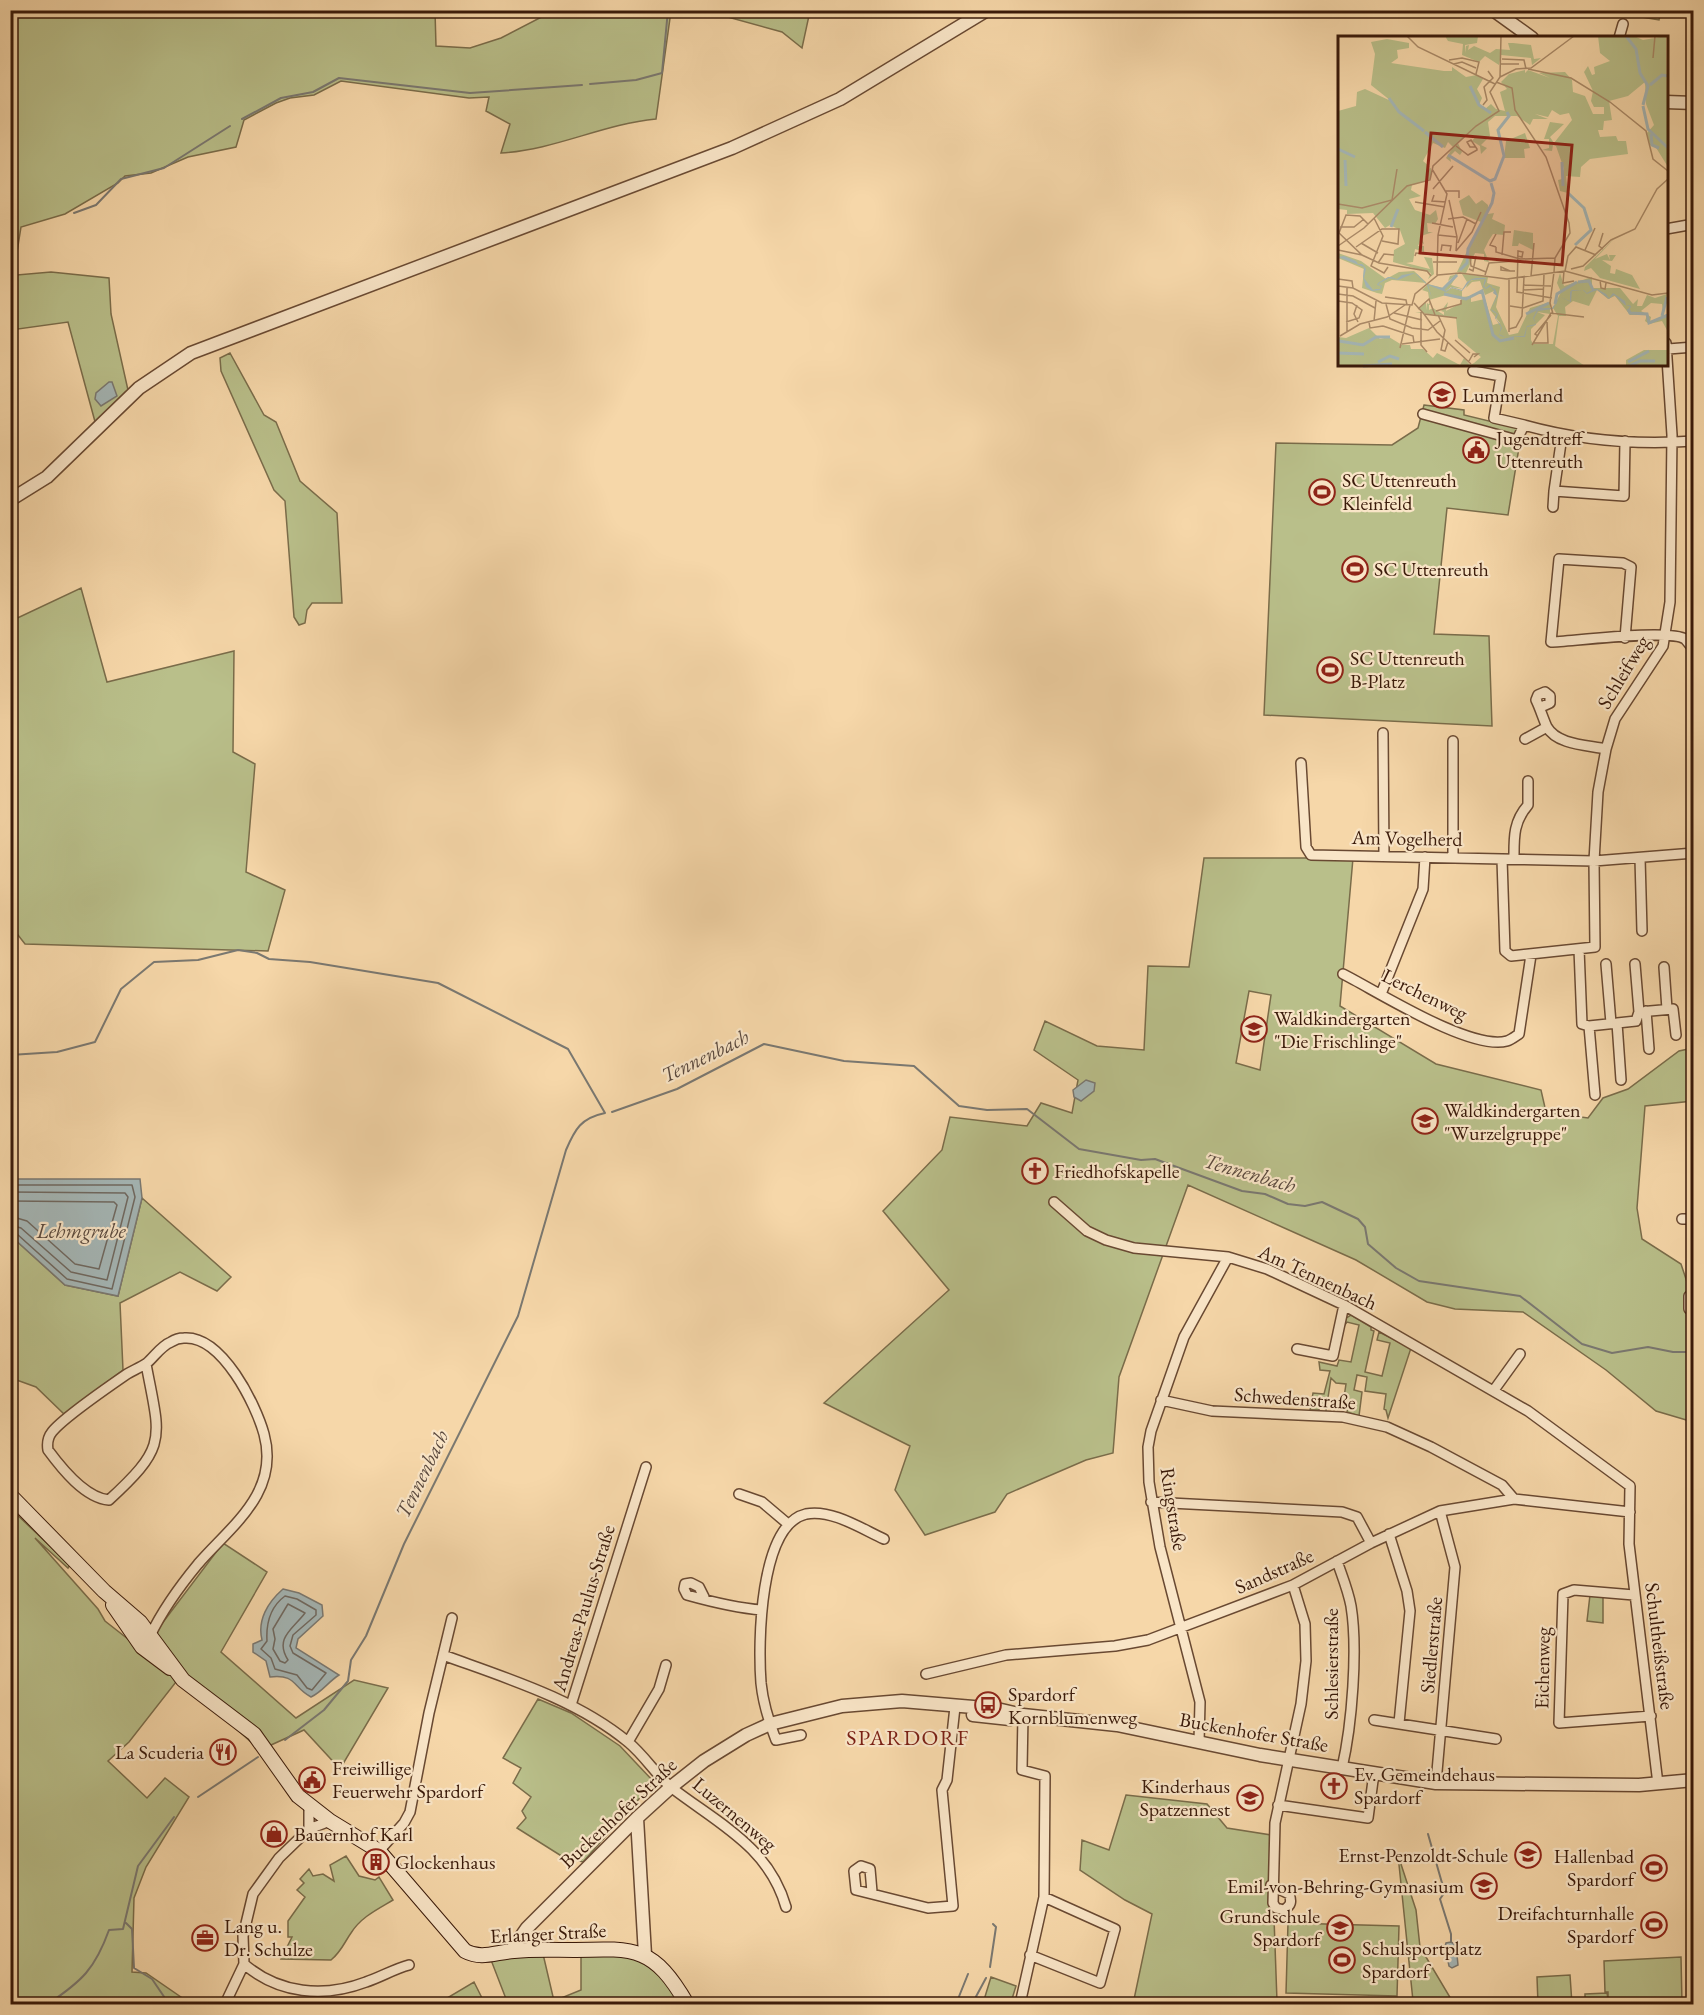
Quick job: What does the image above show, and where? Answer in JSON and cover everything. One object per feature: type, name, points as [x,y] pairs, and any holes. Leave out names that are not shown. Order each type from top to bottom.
[{"type":"main road","points":[[10,1496],[40,1523],[104,1591],[140,1623],[175,1670]]},
{"type":"main road","points":[[104,1591],[134,1637],[150,1655],[175,1670]]},
{"type":"main road","points":[[134,1637],[140,1623]]},
{"type":"main road","points":[[134,1637],[150,1636]]},
{"type":"main road","name":"Erlanger Straße","points":[[175,1670],[188,1684],[254,1734],[294,1791],[309,1807],[379,1851],[465,1951],[483,1957],[511,1951],[621,1949],[645,1955],[670,1977],[687,2004]]},
{"type":"street","points":[[10,500],[47,477],[140,388],[190,353],[732,148],[840,99],[987,10]]},
{"type":"street","points":[[1493,10],[1529,36]]},
{"type":"street","points":[[1620,36],[1623,24]]},
{"type":"street","points":[[1668,102],[1694,103]]},
{"type":"street","points":[[1668,229],[1694,224]]},
{"type":"street","points":[[1668,346],[1694,347]]},
{"type":"street","name":"Schleifweg","points":[[1579,949],[1595,947],[1594,861],[1598,792],[1606,749],[1615,719],[1663,646],[1670,602],[1671,442],[1668,366]]},
{"type":"street","points":[[1473,371],[1501,376],[1494,418],[1562,435],[1626,441],[1694,441]]},
{"type":"street","points":[[1423,414],[1517,440],[1524,425]]},
{"type":"street","points":[[1552,507],[1562,435]]},
{"type":"street","points":[[1554,491],[1623,496],[1626,441]]},
{"type":"street","points":[[1625,638],[1630,567],[1623,563],[1555,555],[1551,642],[1625,638],[1665,634],[1684,639],[1694,650]]},
{"type":"street","points":[[1541,707],[1547,727],[1568,741],[1606,749]]},
{"type":"street","points":[[1525,739],[1547,727]]},
{"type":"street","points":[[1383,733],[1384,855]]},
{"type":"street","points":[[1453,741],[1454,857]]},
{"type":"street","name":"Am Vogelherd","points":[[1301,763],[1306,847],[1311,855],[1594,861],[1694,853]]},
{"type":"street","points":[[1514,859],[1514,829],[1520,814],[1528,805],[1528,781]]},
{"type":"street","points":[[1381,994],[1423,889],[1425,857]]},
{"type":"street","points":[[1640,858],[1642,931]]},
{"type":"street","points":[[1502,859],[1505,951],[1511,957],[1579,949],[1582,1024],[1589,1026],[1636,1020],[1643,1012],[1674,1009],[1676,1035]]},
{"type":"street","name":"Lerchenweg","points":[[1343,974],[1448,1029],[1483,1040],[1508,1041],[1519,1034],[1531,955]]},
{"type":"street","points":[[1606,964],[1621,1080]]},
{"type":"street","points":[[1635,964],[1649,1049]]},
{"type":"street","points":[[1664,967],[1667,1009]]},
{"type":"street","points":[[1589,1026],[1595,1095]]},
{"type":"street","name":"Am Tennenbach","points":[[1054,1202],[1087,1231],[1106,1240],[1134,1248],[1228,1257],[1267,1269],[1344,1305],[1528,1411],[1630,1486],[1630,1512]]},
{"type":"street","points":[[1682,1219],[1694,1219]]},
{"type":"street","name":"Ringstraße","points":[[1199,1742],[1200,1702],[1180,1629],[1151,1502],[1148,1447],[1161,1400],[1184,1337],[1228,1257]]},
{"type":"street","points":[[1694,1296],[1689,1296],[1688,1303],[1689,1309],[1694,1308]]},
{"type":"street","points":[[1298,1349],[1333,1356],[1344,1305]]},
{"type":"street","points":[[146,1364],[157,1415],[155,1446],[140,1469],[109,1500],[96,1499],[48,1450],[47,1443],[51,1432],[146,1364],[166,1345],[183,1338],[199,1341],[213,1351],[238,1378],[259,1415],[265,1440],[267,1463],[257,1498],[246,1514],[200,1562],[161,1612],[150,1636]]},
{"type":"street","points":[[1494,1390],[1520,1354]]},
{"type":"street","name":"Schwedenstraße","points":[[1161,1400],[1212,1411],[1343,1417],[1387,1427],[1431,1447],[1502,1485],[1514,1499]]},
{"type":"street","name":"Andreas-Paulus-Straße","points":[[645,1467],[571,1705],[628,1742],[670,1787]]},
{"type":"street","points":[[739,1494],[762,1502],[788,1524]]},
{"type":"street","name":"Sandstraße","points":[[926,1674],[1006,1655],[1126,1644],[1180,1629],[1293,1585],[1371,1543],[1440,1511],[1514,1499],[1630,1512]]},
{"type":"street","points":[[1151,1502],[1349,1514],[1357,1517],[1371,1543]]},
{"type":"street","name":"Siedlerstraße","points":[[1436,1784],[1455,1567],[1440,1511]]},
{"type":"street","name":"Schultheißstraße","points":[[1630,1512],[1629,1544],[1658,1784]]},
{"type":"street","points":[[801,1735],[776,1740],[770,1724],[760,1658],[762,1610],[777,1543],[788,1524],[803,1515],[823,1514],[884,1539]]},
{"type":"street","points":[[1389,1534],[1407,1591],[1410,1611],[1399,1723]]},
{"type":"street","name":"Schlesierstraße","points":[[1337,1561],[1349,1596],[1353,1634],[1351,1715],[1342,1768]]},
{"type":"street","points":[[1271,1885],[1278,1805],[1289,1759],[1306,1661],[1305,1624],[1293,1585]]},
{"type":"street","name":"Eichenweg","points":[[1635,1595],[1574,1590],[1563,1594],[1559,1723],[1651,1716]]},
{"type":"street","points":[[704,1597],[722,1605],[762,1610]]},
{"type":"street","points":[[140,1623],[161,1612]]},
{"type":"street","points":[[379,1851],[404,1823],[410,1812],[453,1618]]},
{"type":"street","points":[[443,1655],[571,1705]]},
{"type":"street","points":[[628,1742],[658,1689],[666,1665]]},
{"type":"street","name":"Buckenhofer Straße","points":[[511,1951],[527,1928],[637,1818],[670,1787],[723,1749],[770,1724],[815,1711],[868,1703],[902,1701],[997,1709],[1023,1715],[1107,1724],[1436,1784],[1658,1784],[1694,1780]]},
{"type":"street","points":[[872,1892],[928,1908],[953,1906],[942,1790],[947,1780],[955,1707]]},
{"type":"street","points":[[1020,2004],[1044,1897],[1046,1776],[1022,1770],[1023,1715]]},
{"type":"street","points":[[1374,1720],[1496,1739]]},
{"type":"street","points":[[1278,1805],[1368,1818],[1374,1773]]},
{"type":"street","name":"Luzernenweg","points":[[670,1787],[748,1845],[766,1862],[780,1883],[786,1907]]},
{"type":"street","points":[[309,1807],[309,1829]]},
{"type":"street","points":[[637,1818],[645,1955]]},
{"type":"street","points":[[225,2004],[244,1964],[243,1936],[253,1894],[279,1858],[309,1829],[330,1821]]},
{"type":"street","points":[[1030,1955],[1100,1983],[1115,1929],[1044,1897]]},
{"type":"street","points":[[244,1964],[258,1976],[273,1984],[293,1990],[318,1992],[357,1986],[410,1965]]},
{"type":"green space","points":[[10,11],[435,11],[436,46],[470,48],[501,38],[553,11],[671,11],[656,119],[617,126],[541,147],[501,153],[510,124],[486,111],[489,97],[469,98],[341,81],[314,95],[290,98],[276,103],[244,120],[236,147],[188,157],[151,173],[125,176],[118,183],[65,214],[21,227],[14,271],[17,275],[51,272],[109,278],[111,314],[130,399],[97,429],[68,322],[11,330]]},
{"type":"green space","points":[[706,11],[810,11],[802,48],[782,32]]},
{"type":"green space","points":[[1605,11],[1661,11],[1659,20]]},
{"type":"green space","points":[[230,353],[264,415],[276,422],[300,481],[337,513],[342,603],[312,603],[307,610],[305,623],[299,625],[294,617],[285,501],[274,490],[221,371],[220,358]]},
{"type":"green space","name":"SC Uttenreuth","points":[[1424,405],[1464,410],[1464,415],[1522,429],[1508,515],[1447,508],[1434,634],[1489,636],[1492,726],[1264,715],[1276,443],[1392,445],[1418,428]]},
{"type":"green space","points":[[81,588],[107,682],[234,651],[233,752],[255,764],[246,872],[285,890],[268,951],[25,944],[11,926],[11,621]]},
{"type":"green space","points":[[1204,858],[1353,858],[1340,1006],[1436,1064],[1541,1090],[1546,1112],[1588,1118],[1603,1098],[1628,1089],[1679,1051],[1693,1048],[1693,1101],[1645,1106],[1637,1208],[1642,1239],[1681,1264],[1693,1300],[1693,1422],[1656,1411],[1606,1370],[1523,1312],[1455,1309],[1427,1302],[1356,1260],[1188,1185],[1119,1377],[1113,1453],[1086,1460],[1007,1494],[995,1512],[925,1535],[895,1490],[910,1446],[824,1403],[949,1290],[883,1211],[942,1150],[950,1117],[1027,1126],[1041,1103],[1072,1113],[1078,1080],[1034,1050],[1045,1021],[1097,1046],[1144,1050],[1148,966],[1189,967]],"holes":[[[1249,991],[1271,995],[1260,1070],[1236,1063]]]},
{"type":"green space","points":[[142,1198],[231,1277],[217,1291],[180,1272],[120,1303],[123,1370],[64,1414],[36,1387],[11,1378],[11,1236],[65,1285],[118,1296]]},
{"type":"green space","points":[[1351,1315],[1374,1331],[1365,1372],[1382,1376],[1390,1343],[1377,1340],[1379,1332],[1411,1348],[1388,1418],[1384,1409],[1386,1394],[1365,1391],[1367,1377],[1357,1375],[1354,1390],[1362,1392],[1359,1416],[1347,1412],[1348,1405],[1343,1404],[1346,1384],[1336,1383],[1331,1378],[1326,1411],[1326,1404],[1320,1404],[1319,1410],[1310,1410],[1313,1393],[1324,1394],[1330,1371],[1320,1370],[1319,1362],[1337,1366],[1339,1360],[1351,1362],[1359,1325],[1347,1322],[1344,1326],[1346,1318]]},
{"type":"green space","points":[[10,1508],[70,1565],[68,1568],[35,1538],[98,1609],[105,1621],[142,1650],[223,1543],[267,1572],[221,1652],[296,1718],[354,1680],[388,1688],[340,1769],[304,1730],[260,1750],[179,1678],[129,1742],[108,1761],[147,1798],[165,1778],[189,1797],[146,1867],[134,1898],[132,1972],[146,1973],[191,2004],[11,2004]]},
{"type":"green space","points":[[1590,1595],[1603,1596],[1603,1623],[1587,1621]]},
{"type":"green space","points":[[538,1699],[571,1713],[620,1746],[654,1782],[583,1862],[563,1857],[517,1828],[526,1818],[522,1811],[531,1797],[513,1783],[521,1768],[503,1758]]},
{"type":"green space","points":[[1126,1795],[1207,1804],[1227,1828],[1271,1835],[1277,2001],[1365,2003],[1413,2001],[1398,1855],[1416,1910],[1420,1947],[1454,2004],[1133,2004],[1152,1914],[1125,1900],[1080,1870],[1082,1840],[1109,1850]]},
{"type":"green space","points":[[346,1856],[359,1876],[375,1880],[379,1877],[393,1900],[360,1922],[331,1960],[281,1959],[292,1937],[288,1937],[288,1921],[305,1897],[297,1890],[304,1883],[300,1879],[309,1869],[313,1876],[323,1874],[334,1881],[330,1865]]},
{"type":"green space","name":"Schulsportplatz Spardorf","points":[[1288,1923],[1399,1926],[1397,1996],[1286,1993]]},
{"type":"green space","points":[[543,1954],[554,2001],[581,1990],[581,1954],[647,1957],[683,2004],[508,2004],[491,1960]]},
{"type":"green space","points":[[1681,1957],[1682,2004],[1585,2004],[1585,1994],[1607,1993],[1608,1999],[1608,1992],[1605,1992],[1604,1961]]},
{"type":"green space","points":[[1570,1975],[1572,2004],[1538,2004],[1537,1977]]},
{"type":"green space","points":[[991,1977],[1016,1986],[1012,1999],[984,2000]]},
{"type":"green space","points":[[474,1982],[485,2004],[437,2004]]},
{"type":"water","points":[[112,382],[117,396],[101,406],[95,399],[96,393]]},
{"type":"water","points":[[1086,1080],[1095,1083],[1094,1091],[1081,1101],[1074,1097],[1073,1090]]},
{"type":"water","name":"Lehmgrube","points":[[11,1179],[140,1179],[142,1198],[118,1296],[65,1285],[11,1236]]},
{"type":"water","points":[[283,1589],[299,1593],[322,1605],[323,1616],[298,1639],[296,1648],[339,1675],[311,1697],[290,1679],[270,1677],[266,1661],[253,1652],[253,1644],[262,1640],[261,1625],[265,1612]]},
{"type":"water","points":[[1451,1942],[1456,1945],[1458,1965],[1452,1968],[1449,1966],[1445,1946],[1446,1943]]},
{"type":"waterway","points":[[590,84],[636,80],[662,73],[668,10]]},
{"type":"waterway","points":[[242,119],[281,98],[313,92],[339,78],[470,93],[582,85]]},
{"type":"waterway","points":[[74,213],[96,205],[121,179],[164,168],[230,126]]},
{"type":"waterway","name":"Tennenbach","points":[[10,1055],[57,1052],[95,1042],[121,989],[154,962],[198,960],[238,950],[257,953],[269,959],[310,962],[438,983],[568,1049],[605,1113],[584,1121],[569,1143],[518,1316],[404,1544],[366,1636],[351,1660],[348,1681],[324,1710],[285,1740]]},
{"type":"waterway","name":"Tennenbach","points":[[612,1112],[677,1089],[764,1044],[844,1061],[914,1066],[959,1106],[987,1110],[1027,1109],[1079,1149],[1141,1160],[1155,1159],[1242,1191],[1265,1194],[1288,1204],[1305,1206],[1322,1202],[1358,1219],[1365,1227],[1368,1244],[1396,1268],[1419,1281],[1520,1296],[1582,1344],[1612,1353],[1648,1347],[1673,1352],[1694,1352]]},
{"type":"waterway","name":"Tennenbach","points":[[198,1797],[258,1757]]},
{"type":"waterway","name":"Tennenbach","points":[[48,2004],[86,1973],[98,1955],[109,1930],[123,1929],[138,1866],[174,1817]]},
{"type":"waterway","points":[[1428,1834],[1442,1883],[1447,1889],[1440,1899],[1451,1934],[1451,1942]]},
{"type":"waterway","points":[[126,1923],[132,1929],[134,1968],[152,1979],[169,2004]]},
{"type":"waterway","points":[[990,1967],[996,1927],[993,1924]]},
{"type":"waterway","points":[[956,2004],[968,1974]]},
{"type":"waterway","points":[[972,2004],[986,1978]]},
{"type":"place","name":"Lummerland","points":[[1442,395]]},
{"type":"place","name":"Jugendtreff Uttenreuth","points":[[1476,450]]},
{"type":"place","name":"SC Uttenreuth Kleinfeld","points":[[1322,492]]},
{"type":"place","name":"SC Uttenreuth","points":[[1355,569]]},
{"type":"place","name":"SC Uttenreuth B-Platz","points":[[1330,670]]},
{"type":"place","name":"Waldkindergarten \"Die Frischlinge\"","points":[[1254,1029]]},
{"type":"place","name":"Waldkindergarten \"Wurzelgruppe\"","points":[[1425,1121]]},
{"type":"place","name":"Friedhofskapelle","points":[[1035,1171]]},
{"type":"place","name":"Spardorf Kornblumenweg","points":[[988,1705]]},
{"type":"place","name":"La Scuderia","points":[[223,1752]]},
{"type":"place","name":"Freiwillige Feuerwehr Spardorf","points":[[312,1780]]},
{"type":"place","name":"Ev. Gemeindehaus Spardorf","points":[[1334,1786]]},
{"type":"place","name":"Kinderhaus Spatzennest","points":[[1250,1798]]},
{"type":"place","name":"Bauernhof Karl","points":[[274,1834]]},
{"type":"place","name":"Ernst-Penzoldt-Schule","points":[[1528,1855]]},
{"type":"place","name":"Glockenhaus","points":[[376,1862]]},
{"type":"place","name":"Hallenbad Spardorf","points":[[1654,1868]]},
{"type":"place","name":"Emil-von-Behring-Gymnasium","points":[[1484,1886]]},
{"type":"place","name":"Dreifachturnhalle Spardorf","points":[[1654,1925]]},
{"type":"place","name":"Grundschule Spardorf","points":[[1340,1928]]},
{"type":"place","name":"Lang u. Dr. Schulze","points":[[205,1938]]},
{"type":"place","name":"Schulsportplatz Spardorf","points":[[1342,1960]]},
{"type":"district","name":"SPARDORF","points":[[908,1737]]}]
